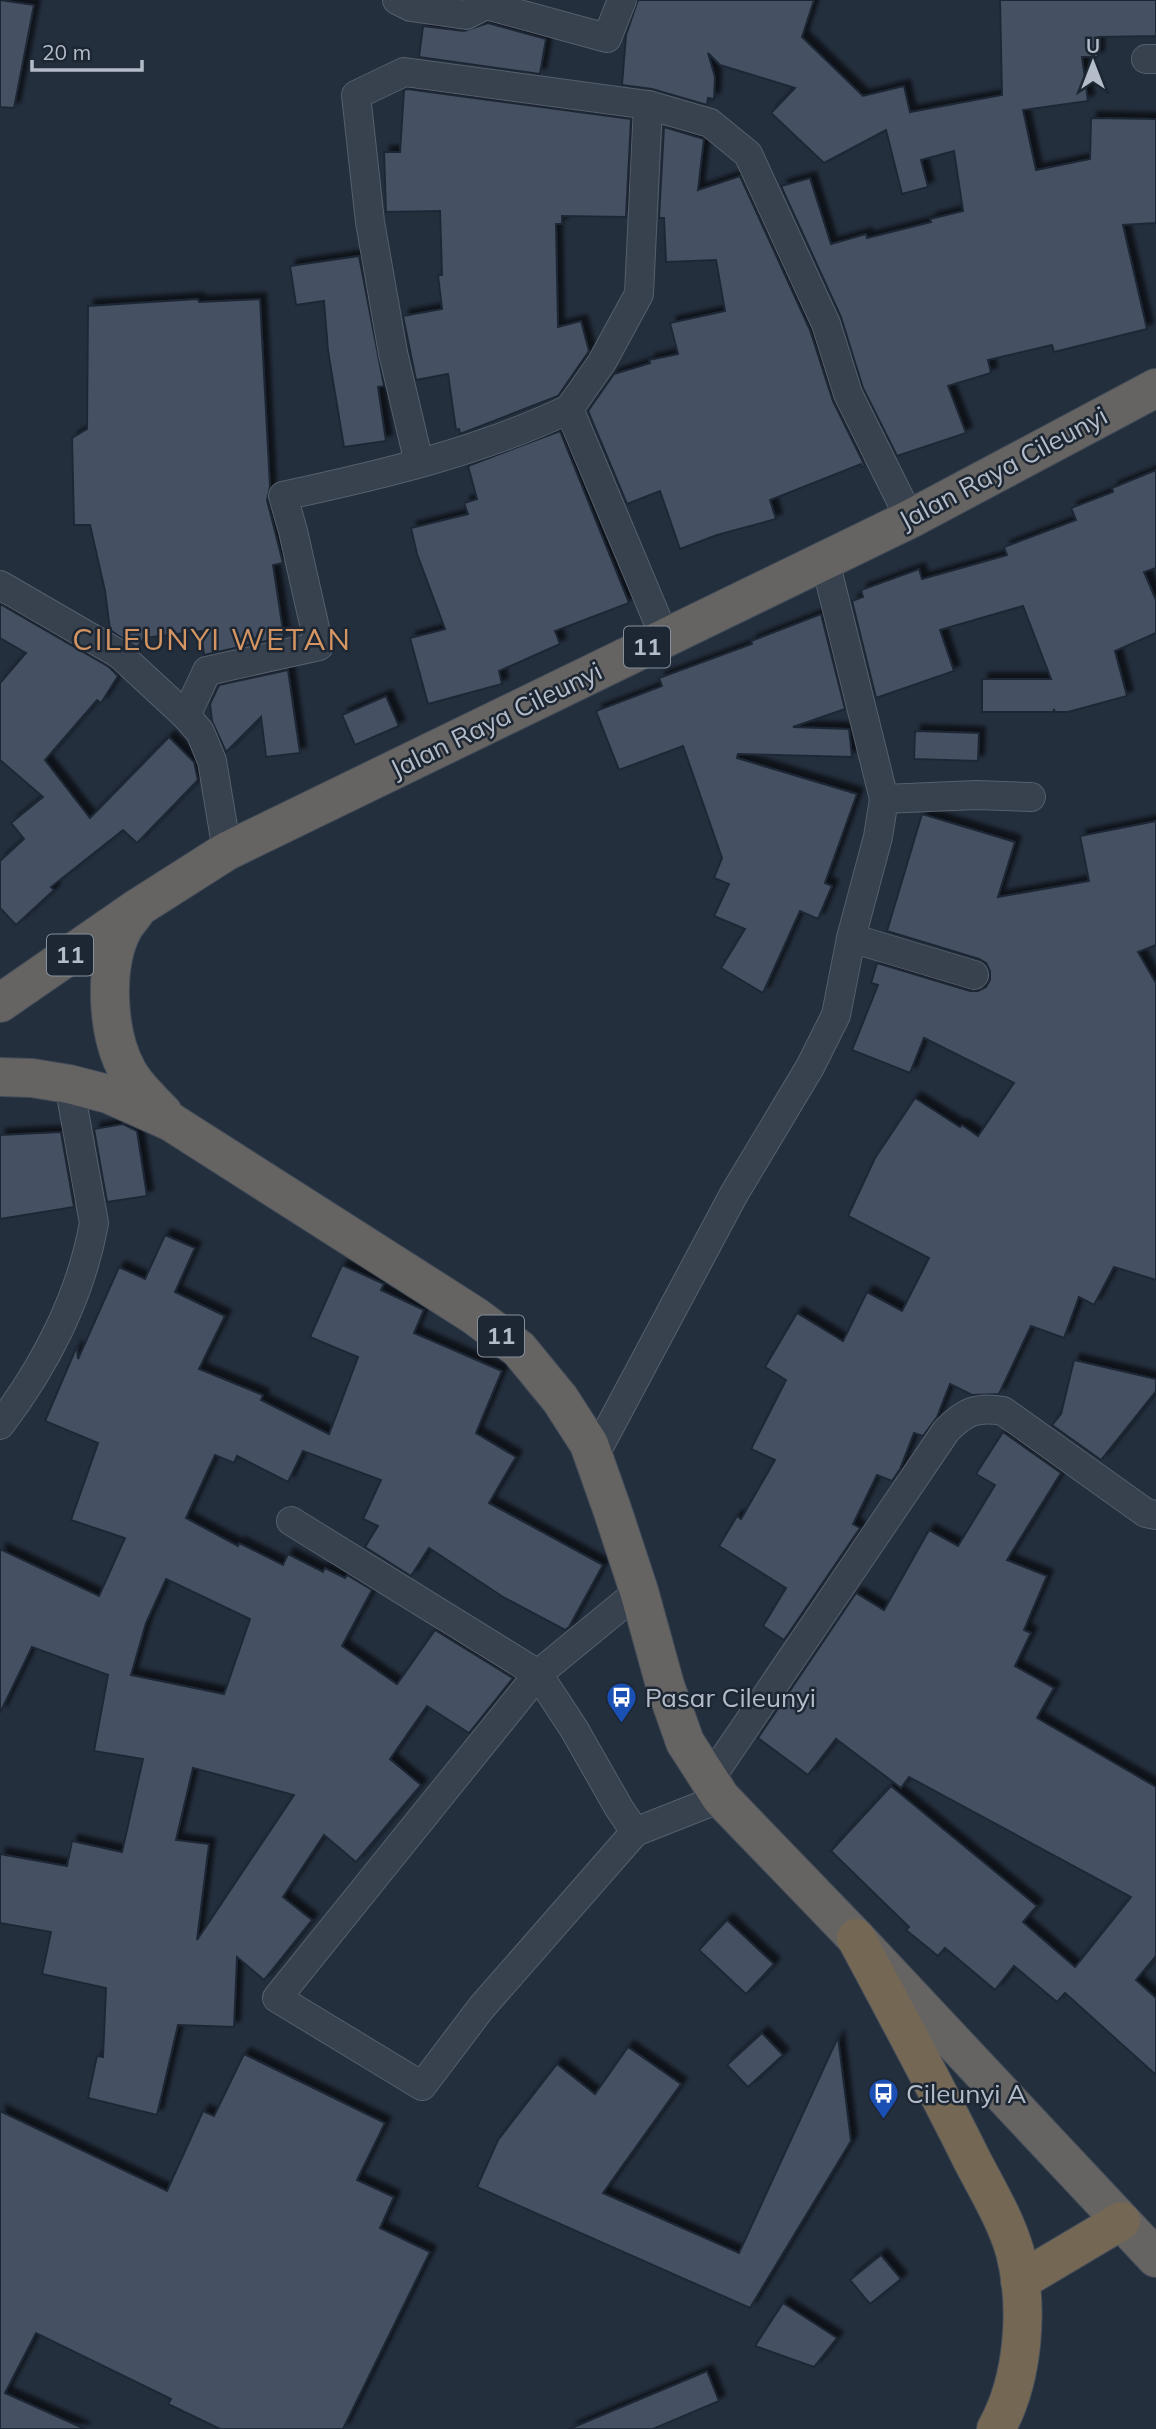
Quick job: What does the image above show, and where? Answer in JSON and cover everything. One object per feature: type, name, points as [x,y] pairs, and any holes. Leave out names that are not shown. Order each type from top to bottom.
[{"type":"highway","name":"Jalan Raya Cileunyi","points":[[0,1003],[139,907],[227,851],[825,561],[1156,388]]},
{"type":"highway","points":[[139,907],[123,928],[115,952],[110,1009],[116,1043],[127,1072],[172,1122]]},
{"type":"highway","name":"11","points":[[0,1077],[32,1078],[108,1094],[172,1122],[475,1316],[519,1349],[560,1399],[589,1444],[639,1591],[665,1685],[685,1742],[715,1788],[1156,2258]]},
{"type":"highway","points":[[856,1937],[954,2124],[1014,2250],[1020,2281],[1023,2334],[1014,2380],[996,2429]]},
{"type":"highway","points":[[1020,2281],[1121,2221]]},
{"type":"street","points":[[397,0],[411,7],[466,15],[486,5],[607,38],[622,0]]},
{"type":"street","points":[[419,463],[393,352],[370,222],[356,96],[404,72],[648,105],[710,123],[747,154],[826,324],[848,394],[909,519]]},
{"type":"street","points":[[186,716],[207,671],[319,646],[283,496],[381,475],[528,429],[569,410],[602,362],[639,294],[648,105]]},
{"type":"street","points":[[569,410],[665,638]]},
{"type":"street","points":[[593,1458],[734,1194],[816,1057],[836,1015],[878,836],[884,799],[825,561]]},
{"type":"street","points":[[0,585],[120,654],[200,732],[212,761],[227,851]]},
{"type":"street","points":[[884,799],[976,795],[1031,797]]},
{"type":"street","points":[[852,938],[974,975]]},
{"type":"street","points":[[0,1425],[28,1388],[68,1309],[91,1240],[94,1223],[69,1084]]},
{"type":"street","points":[[639,1591],[538,1674],[277,1998],[422,2086],[481,2008],[635,1832],[715,1788],[946,1431],[958,1417],[977,1409],[1003,1411],[1146,1513],[1156,1515]]},
{"type":"street","points":[[291,1521],[538,1674],[635,1832]]},
{"type":"building","points":[[0,0],[34,5],[14,108],[0,107]]},
{"type":"building","points":[[638,0],[814,0],[802,37],[863,96],[904,86],[910,112],[1002,95],[1000,0],[1156,0],[1156,36],[1098,37],[1098,57],[1082,57],[1088,101],[1023,110],[1036,170],[1090,159],[1091,118],[1156,119],[1156,223],[1123,225],[1147,329],[1054,352],[1052,345],[988,360],[991,373],[948,386],[966,433],[897,456],[863,388],[841,317],[781,186],[810,178],[831,244],[866,234],[867,238],[963,211],[954,151],[921,160],[928,187],[902,194],[886,130],[824,163],[771,113],[795,88],[720,65],[708,53],[715,77],[714,99],[708,98],[707,105],[652,89],[622,85],[626,35]]},
{"type":"building","points":[[488,23],[546,39],[540,74],[419,57],[423,26],[464,31]]},
{"type":"building","points":[[404,90],[631,119],[626,217],[562,216],[562,224],[556,224],[558,327],[581,321],[589,351],[558,396],[460,434],[459,429],[456,430],[448,374],[416,380],[403,316],[442,309],[438,275],[442,275],[440,211],[386,212],[384,152],[400,152]]},
{"type":"building","points":[[664,127],[704,139],[698,190],[740,176],[810,330],[833,401],[865,466],[862,467],[861,464],[770,500],[776,519],[717,535],[680,549],[660,491],[627,504],[588,411],[614,374],[650,363],[649,360],[678,354],[670,323],[725,311],[716,260],[666,262],[664,218],[659,218]]},
{"type":"building","points":[[359,256],[384,386],[378,387],[386,441],[344,447],[328,351],[324,301],[296,305],[290,266]]},
{"type":"building","points":[[198,299],[199,302],[260,299],[270,487],[267,500],[283,563],[273,565],[284,637],[204,655],[201,631],[144,638],[137,648],[110,630],[105,591],[90,525],[74,525],[72,438],[87,429],[88,306]]},
{"type":"building","points":[[560,431],[629,603],[555,631],[560,644],[499,671],[502,684],[428,704],[410,638],[445,629],[417,554],[411,528],[468,514],[464,503],[477,499],[468,466]]},
{"type":"building","points":[[1156,470],[1156,568],[1144,572],[1156,600],[1156,633],[1115,651],[1127,696],[1068,712],[982,712],[982,679],[1051,679],[1023,606],[940,630],[954,671],[876,698],[852,601],[863,597],[861,590],[919,569],[922,579],[1007,555],[1004,547],[1076,520],[1071,508],[1113,492],[1112,488]]},
{"type":"building","points":[[0,604],[109,667],[118,676],[101,703],[97,700],[45,760],[90,818],[169,737],[194,762],[198,780],[137,843],[123,830],[51,887],[54,890],[16,925],[0,908],[0,861],[24,839],[11,823],[43,797],[0,760],[0,683],[26,653],[0,638]]},
{"type":"building","points":[[821,614],[845,709],[793,727],[849,729],[852,757],[738,754],[737,758],[857,794],[825,883],[832,886],[818,919],[800,911],[763,993],[721,968],[745,929],[714,916],[729,884],[714,878],[722,858],[683,746],[619,770],[596,711],[662,686],[659,678],[752,644],[751,641]]},
{"type":"building","points":[[288,670],[300,753],[266,757],[261,717],[226,752],[212,721],[210,704],[219,685]]},
{"type":"building","points":[[386,696],[399,726],[355,745],[342,715]]},
{"type":"building","points":[[915,731],[979,733],[978,761],[914,759]]},
{"type":"building","points":[[922,814],[1015,842],[998,897],[1089,881],[1080,836],[1156,821],[1156,945],[1138,952],[1156,983],[1156,1280],[1114,1267],[1094,1305],[1079,1297],[1064,1338],[1031,1326],[999,1394],[972,1395],[950,1384],[937,1417],[923,1436],[914,1433],[900,1469],[892,1481],[877,1475],[853,1524],[860,1528],[784,1640],[763,1626],[786,1588],[719,1546],[737,1516],[741,1519],[775,1460],[751,1449],[786,1380],[765,1367],[797,1313],[843,1341],[867,1292],[902,1311],[929,1258],[848,1216],[875,1158],[915,1098],[978,1136],[1014,1083],[924,1038],[910,1073],[852,1050],[878,985],[871,983],[877,963],[970,991],[986,987],[990,980],[986,963],[979,959],[887,931]]},
{"type":"building","points":[[123,1124],[137,1131],[147,1196],[107,1202],[94,1129]]},
{"type":"building","points":[[61,1132],[74,1207],[0,1219],[0,1135]]},
{"type":"building","points":[[165,1235],[195,1248],[175,1292],[225,1316],[199,1369],[263,1395],[261,1400],[329,1434],[358,1357],[310,1337],[342,1265],[384,1284],[381,1290],[424,1310],[414,1333],[502,1371],[476,1433],[516,1457],[489,1503],[603,1565],[565,1630],[503,1597],[429,1548],[411,1576],[365,1547],[378,1526],[363,1519],[381,1480],[303,1451],[288,1482],[237,1456],[234,1463],[215,1455],[186,1518],[238,1546],[239,1543],[283,1565],[288,1554],[323,1572],[325,1568],[345,1578],[347,1575],[372,1590],[342,1646],[397,1684],[435,1630],[513,1678],[469,1733],[427,1706],[390,1759],[421,1785],[356,1862],[324,1835],[283,1897],[312,1920],[264,1980],[237,1957],[234,2027],[178,2025],[157,2115],[88,2098],[97,2056],[103,2057],[106,1988],[42,1974],[51,1932],[0,1923],[0,1854],[67,1866],[72,1841],[122,1852],[143,1759],[94,1751],[108,1675],[32,1647],[0,1713],[0,1549],[99,1596],[125,1538],[71,1520],[98,1443],[45,1421],[77,1346],[78,1359],[119,1267],[145,1279]],"holes":[[[166,1579],[250,1619],[224,1694],[131,1675],[146,1623]],[[193,1768],[294,1795],[197,1940],[209,1844],[176,1840]]]},
{"type":"building","points":[[1074,1360],[1156,1379],[1156,1391],[1101,1460],[1052,1425],[1061,1414]]},
{"type":"building","points":[[1003,1432],[1061,1473],[1007,1560],[1047,1576],[1024,1630],[1031,1633],[1015,1666],[1054,1688],[1037,1718],[1156,1787],[1156,1956],[1136,1980],[1156,1998],[1156,2075],[1065,1993],[1057,2002],[1014,1966],[995,1990],[945,1948],[938,1956],[906,1930],[909,1927],[831,1851],[891,1786],[1037,1906],[1023,1922],[1075,1967],[1131,1897],[909,1777],[901,1788],[836,1739],[808,1775],[758,1738],[856,1593],[884,1610],[929,1530],[958,1546],[995,1485],[976,1474]]},
{"type":"building","points":[[727,1920],[774,1964],[746,1994],[699,1950]]},
{"type":"building","points":[[762,2033],[783,2055],[748,2087],[727,2065]]},
{"type":"building","points":[[838,2037],[851,2141],[750,2308],[477,2187],[498,2140],[557,2064],[595,2094],[628,2047],[681,2084],[603,2193],[739,2253]]},
{"type":"building","points":[[244,2054],[385,2123],[357,2180],[394,2197],[380,2228],[430,2252],[343,2429],[220,2429],[168,2404],[171,2399],[36,2333],[5,2393],[85,2429],[0,2429],[0,2111],[167,2191],[203,2111],[214,2116]]},
{"type":"building","points":[[881,2255],[901,2279],[870,2304],[850,2280]]},
{"type":"building","points":[[783,2303],[837,2338],[814,2367],[755,2346]]},
{"type":"building","points":[[707,2371],[719,2401],[653,2429],[569,2429]]},
{"type":"place","name":"Pasar Cileunyi","points":[[622,1725]]},
{"type":"place","name":"Cileunyi A","points":[[883,2121]]},
{"type":"district","name":"CILEUNYI WETAN","points":[[212,640]]}]
